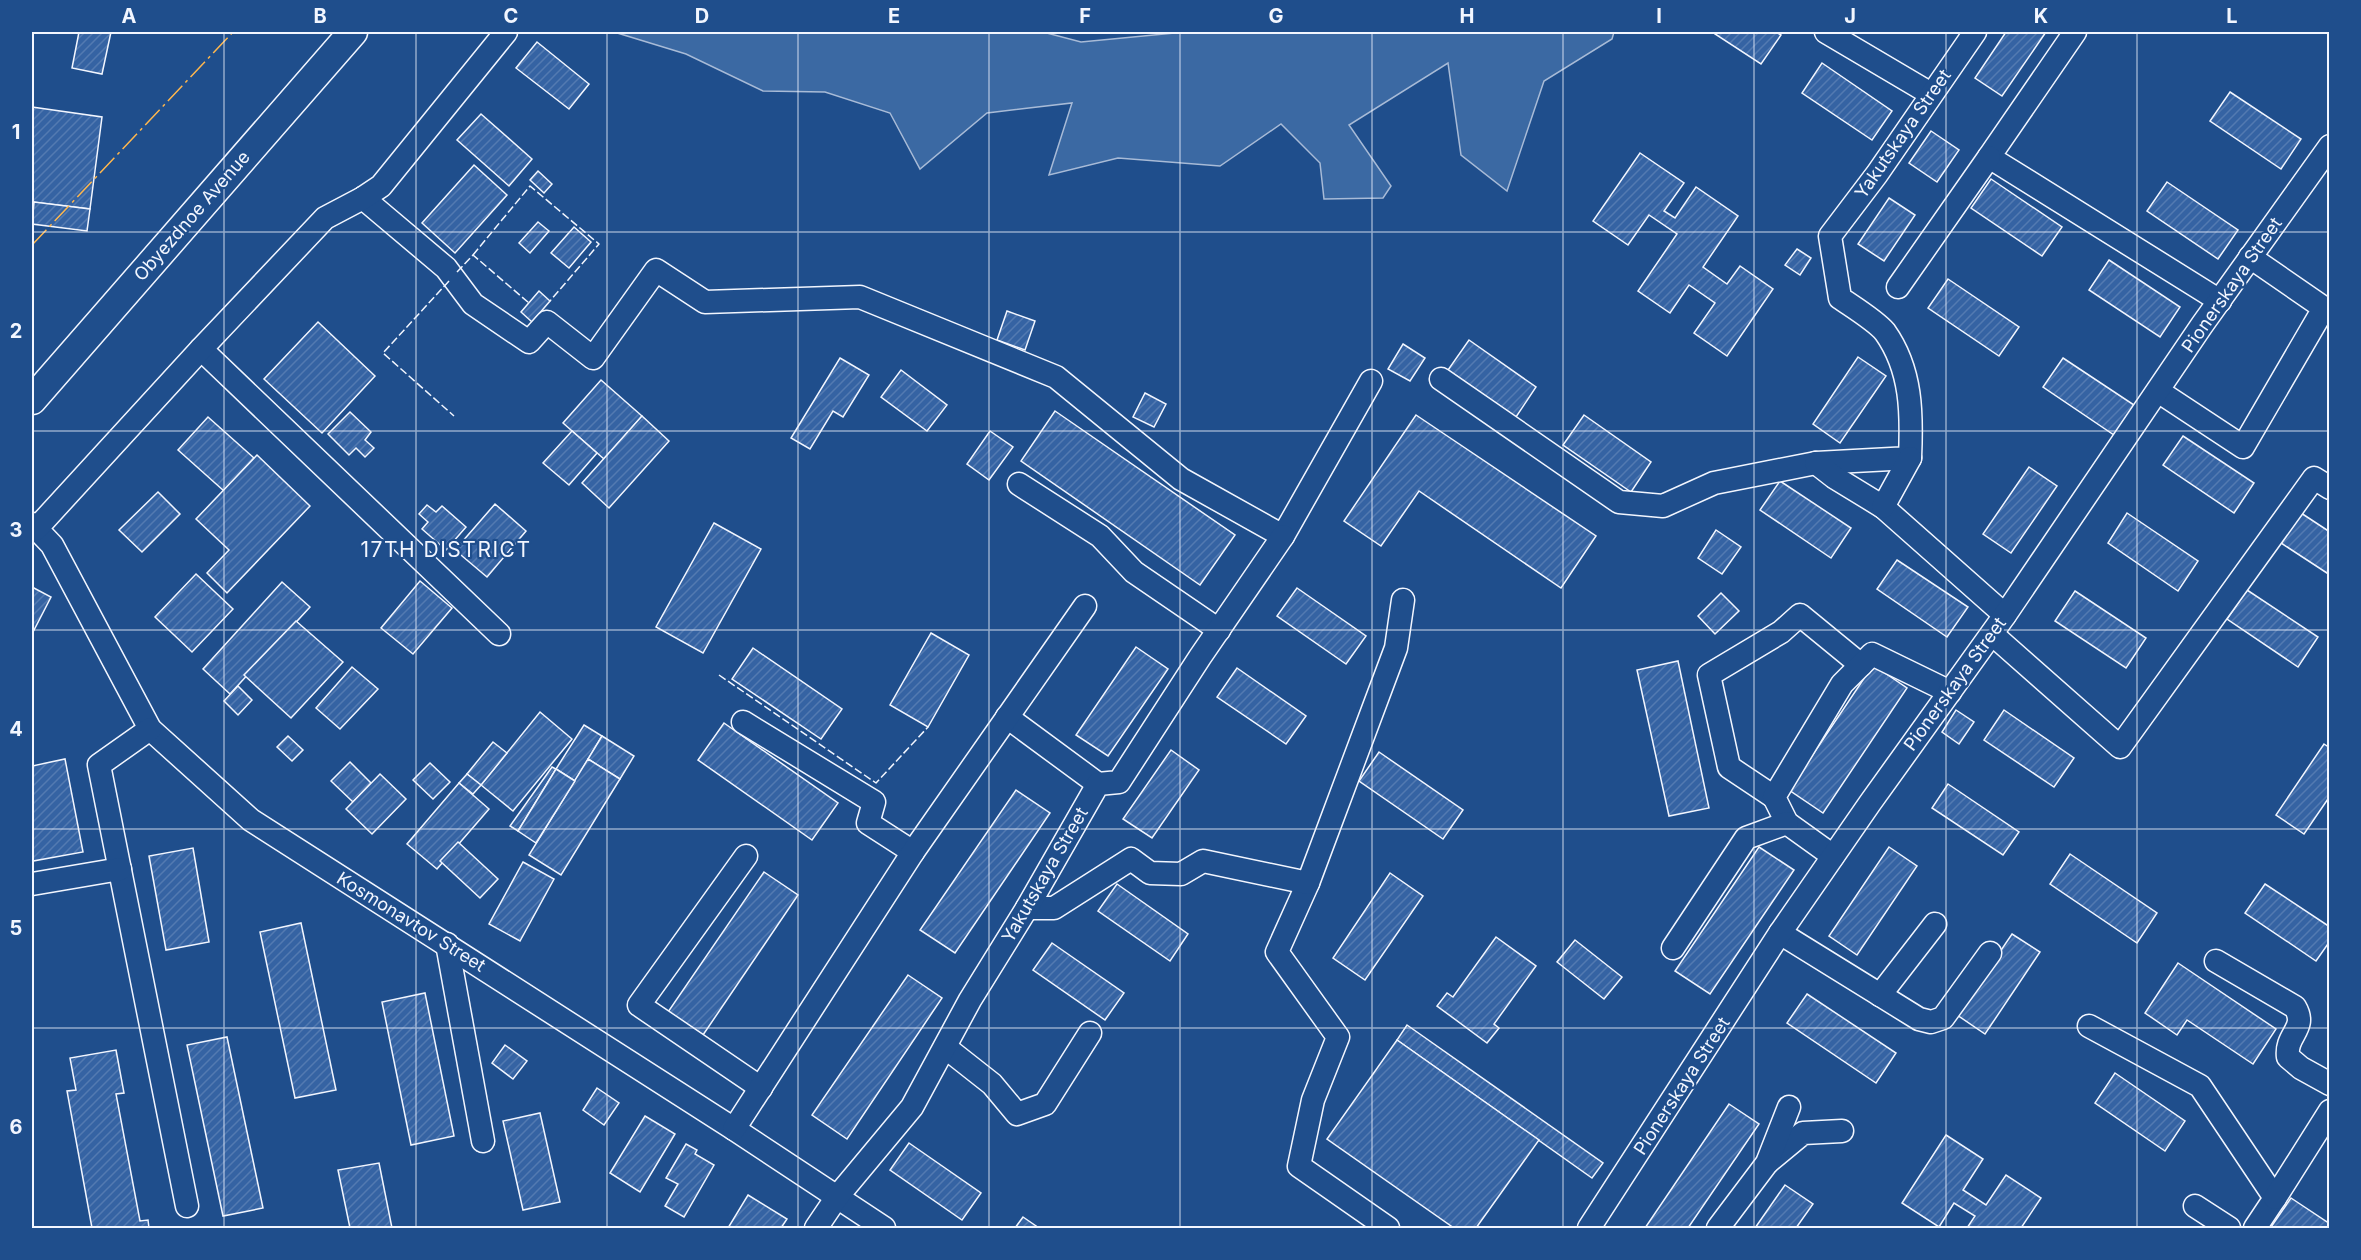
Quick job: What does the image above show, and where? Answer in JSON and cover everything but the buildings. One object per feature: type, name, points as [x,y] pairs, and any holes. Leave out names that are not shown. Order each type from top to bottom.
[{"type":"main road","name":"Obyezdnoe Avenue","points":[[32,400],[353,32]]},
{"type":"street","points":[[34,526],[325,218],[381,186],[506,32]]},
{"type":"street","points":[[1826,32],[1931,94]]},
{"type":"street","name":"Yakutskaya Street","points":[[1910,458],[1912,411],[1905,372],[1884,331],[1840,298],[1830,236],[1877,174],[1975,32]]},
{"type":"street","points":[[1898,287],[2075,32]]},
{"type":"street","name":"Pionerskaya Street","points":[[1589,1228],[1780,933],[1992,634],[2250,257],[2330,146]]},
{"type":"street","points":[[1989,157],[2220,301]]},
{"type":"street","points":[[363,198],[446,268],[473,304],[529,342],[547,322],[593,358],[649,283],[656,270],[705,302],[860,297],[1056,377],[1180,479],[1283,536]]},
{"type":"street","points":[[2158,391],[2243,447],[2324,308],[2250,257]]},
{"type":"street","points":[[201,349],[499,634]]},
{"type":"street","points":[[1441,379],[1619,502],[1663,506],[1714,483],[1816,463],[1910,458]]},
{"type":"street","points":[[1007,717],[1098,784],[1119,782],[1283,536],[1371,381]]},
{"type":"street","points":[[1883,507],[1910,458]]},
{"type":"street","points":[[1816,463],[1834,477],[1883,507],[2005,615]]},
{"type":"street","points":[[1992,634],[2120,747],[2314,478],[2330,488]]},
{"type":"street","points":[[1019,484],[1100,536],[1134,572],[1219,630]]},
{"type":"street","name":"Kosmonavtov Street","points":[[34,526],[52,544],[150,729],[251,820],[447,944],[884,1228]]},
{"type":"street","points":[[1388,1228],[1299,1166],[1313,1100],[1338,1037],[1277,952],[1308,883],[1396,648],[1403,600]]},
{"type":"street","points":[[734,1129],[913,852],[1085,606]]},
{"type":"street","points":[[1833,856],[1787,823],[1774,796],[1729,767],[1709,675],[1781,632],[1800,615],[1861,665]]},
{"type":"street","points":[[1774,796],[1842,684],[1872,654],[1950,692]]},
{"type":"street","points":[[743,722],[874,802],[868,823],[913,852]]},
{"type":"street","points":[[150,729],[99,765],[187,1206]]},
{"type":"street","name":"Yakutskaya Street","points":[[816,1228],[837,1197],[912,1107],[970,1000],[1098,784]]},
{"type":"street","points":[[1673,948],[1746,838],[1787,823]]},
{"type":"street","points":[[746,856],[639,1005],[761,1088]]},
{"type":"street","points":[[1026,908],[1054,908],[1131,859],[1149,873],[1181,874],[1203,861],[1308,883]]},
{"type":"street","points":[[32,884],[120,868]]},
{"type":"street","points":[[1880,995],[1935,924]]},
{"type":"street","points":[[1780,933],[1919,1019],[1930,1022],[1943,1018],[1990,953]]},
{"type":"street","points":[[447,944],[483,1141]]},
{"type":"street","points":[[2216,961],[2295,1007],[2299,1014],[2299,1025],[2287,1046],[2288,1057],[2301,1068],[2330,1084]]},
{"type":"street","points":[[2089,1026],[2200,1086],[2275,1198]]},
{"type":"street","points":[[945,1047],[992,1084],[1017,1114],[1045,1104],[1089,1033]]},
{"type":"street","points":[[1767,1163],[1789,1107]]},
{"type":"street","points":[[2255,1228],[2330,1111]]},
{"type":"street","points":[[1718,1228],[1767,1163],[1803,1133],[1842,1131]]},
{"type":"street","points":[[2195,1206],[2229,1228]]},
{"type":"water","points":[[614,32],[1043,32],[1081,42],[1185,32],[1614,32],[1612,39],[1544,81],[1507,191],[1461,155],[1448,63],[1349,125],[1391,186],[1383,198],[1324,199],[1320,163],[1281,124],[1220,166],[1118,158],[1049,175],[1072,103],[987,113],[920,169],[890,113],[825,92],[763,91],[686,54]]},
{"type":"fence","points":[[473,255],[530,186],[599,244],[550,301]]},
{"type":"fence","points":[[457,272],[473,255],[529,303]]},
{"type":"fence","points":[[449,281],[383,353],[454,416]]},
{"type":"fence","points":[[719,675],[876,783],[928,727]]},
{"type":"power","points":[[32,245],[233,32]]},
{"type":"district","name":"17TH DISTRICT","points":[[446,550]]}]
